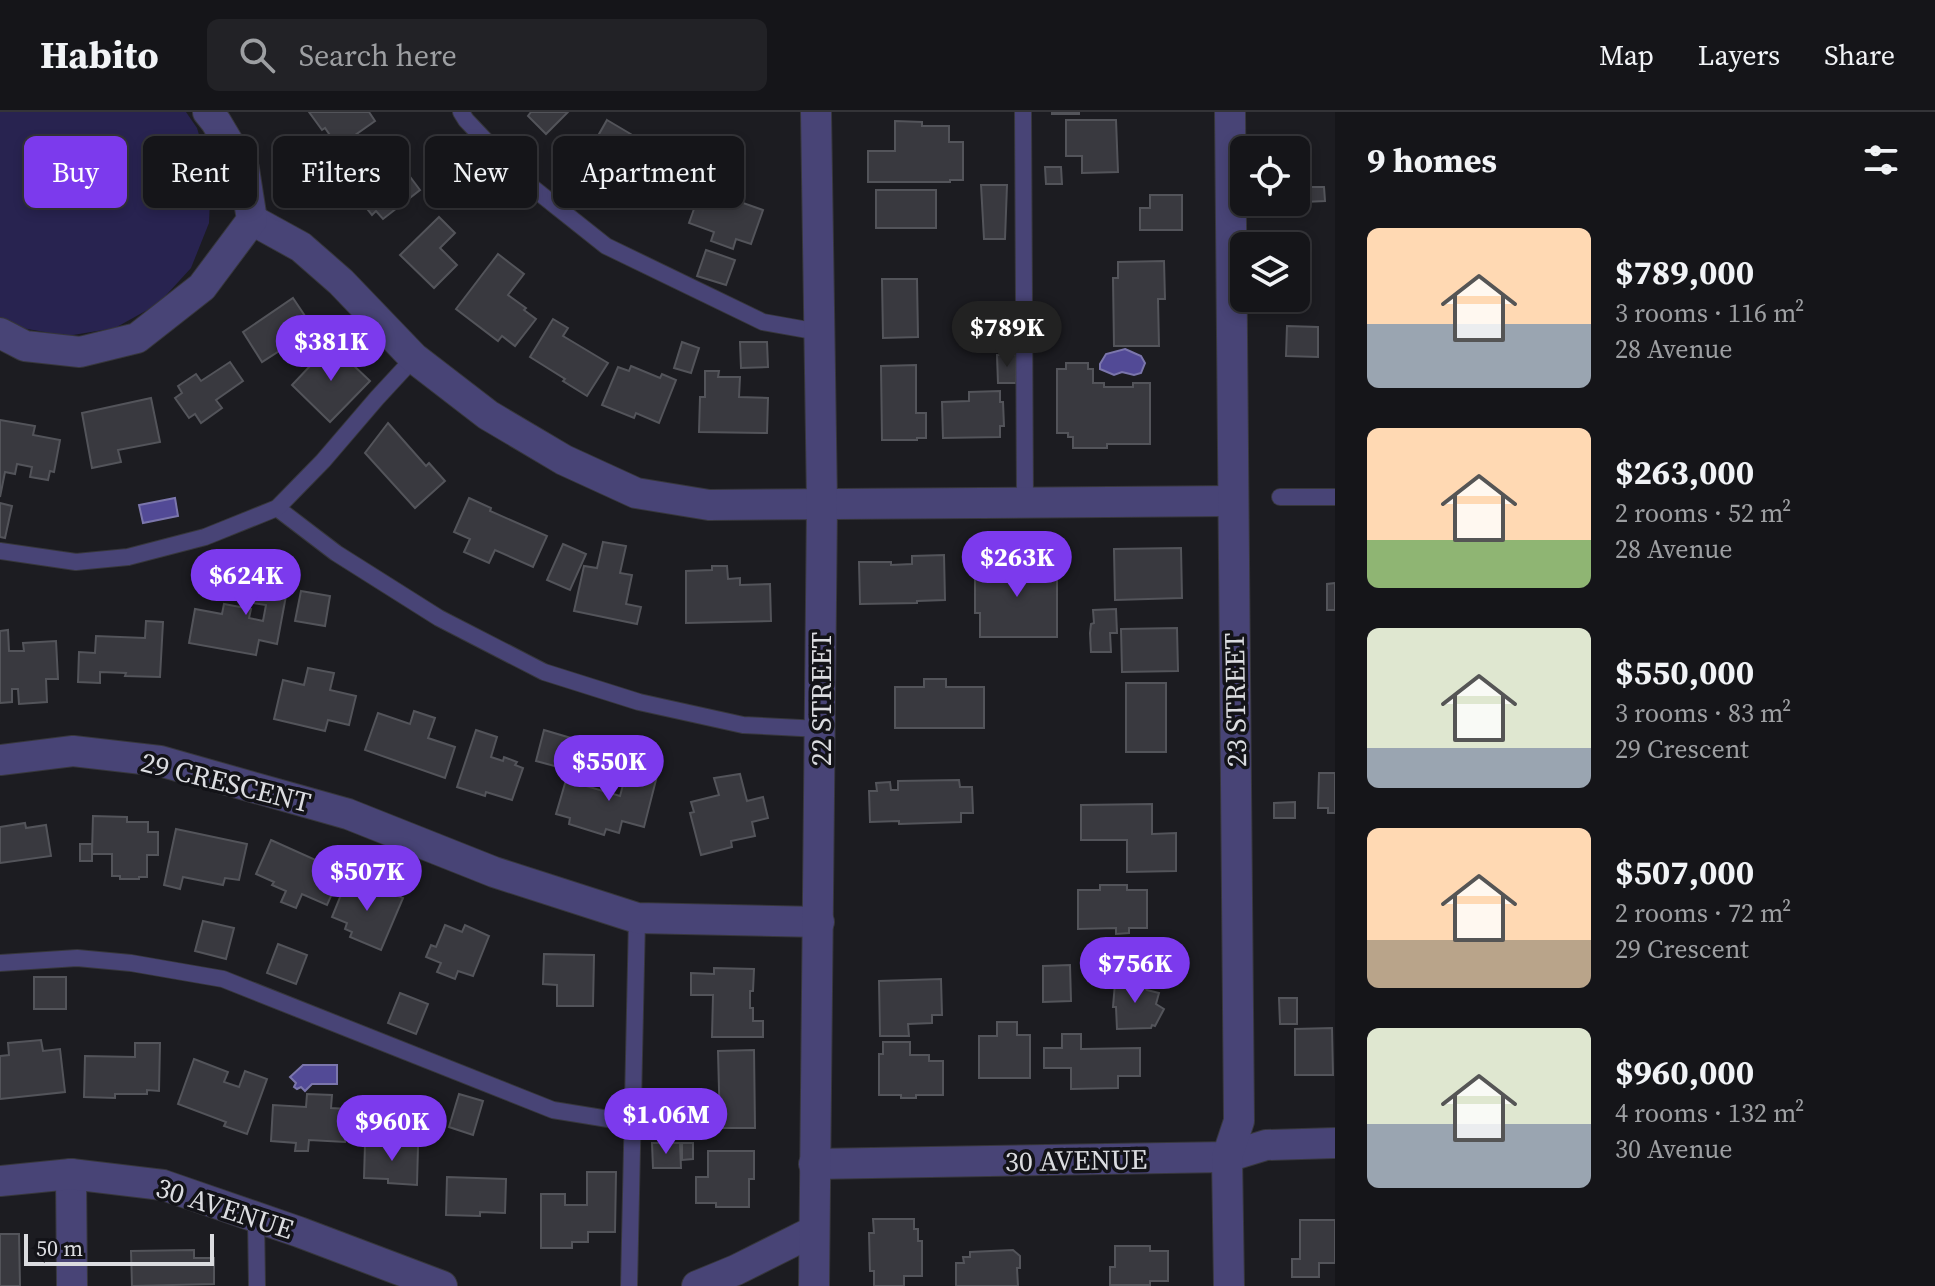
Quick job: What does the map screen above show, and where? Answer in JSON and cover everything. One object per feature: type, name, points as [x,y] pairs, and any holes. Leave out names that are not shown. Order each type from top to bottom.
[{"type":"street","points":[[0,333],[25,346],[80,352],[137,338],[202,287],[252,220],[244,169],[208,112]]},
{"type":"street","name":"22 STREET","points":[[814,1286],[822,503],[816,112]]},
{"type":"street","name":"23 STREET","points":[[1229,1286],[1227,1157],[1239,1121],[1230,112]]},
{"type":"street","points":[[252,220],[301,247],[341,282],[414,358],[488,415],[564,460],[636,493],[709,505],[1233,501]]},
{"type":"street","name":"29 CRESCENT","points":[[0,760],[73,751],[160,761],[348,814],[494,872],[637,918],[819,922]]},
{"type":"street","name":"30 AVENUE","points":[[814,1164],[1227,1157],[1266,1145],[1335,1143]]},
{"type":"street","points":[[71,1174],[72,1286]]},
{"type":"street","name":"30 AVENUE","points":[[0,1181],[71,1174],[163,1185],[442,1286]]},
{"type":"street","points":[[697,1286],[814,1231]]},
{"type":"lane","points":[[461,112],[523,180],[606,246],[763,322],[819,332]]},
{"type":"lane","points":[[1023,112],[1025,504]]},
{"type":"lane","points":[[0,551],[76,562],[128,557],[205,537],[277,508],[414,358]]},
{"type":"lane","points":[[1280,497],[1335,497]]},
{"type":"lane","points":[[277,508],[336,553],[439,618],[544,672],[639,702],[743,725],[820,729]]},
{"type":"lane","points":[[629,1286],[637,918]]},
{"type":"lane","points":[[0,963],[77,958],[131,963],[223,979],[553,1110],[633,1123]]},
{"type":"lane","points":[[256,1217],[257,1286]]},
{"type":"shaded area","points":[[0,112],[186,112],[199,136],[143,136],[143,208],[210,208],[209,223],[191,268],[158,304],[115,328],[67,336],[22,328],[0,317]]},
{"type":"shaded area","points":[[1125,349],[1141,356],[1145,363],[1141,373],[1122,372],[1114,375],[1100,369],[1106,354]]},
{"type":"shaded area","points":[[175,498],[178,516],[143,523],[139,505]]},
{"type":"shaded area","points":[[303,1065],[337,1065],[337,1084],[312,1084],[305,1091],[301,1087],[297,1089],[290,1077]]},
{"type":"building","points":[[309,112],[369,112],[375,121],[354,136],[330,136],[325,128],[322,130]]},
{"type":"building","points":[[531,112],[568,112],[546,134],[528,116]]},
{"type":"building","points":[[1079,112],[1079,114],[1052,114]]},
{"type":"building","points":[[607,120],[634,136],[598,136]]},
{"type":"building","points":[[1066,120],[1116,120],[1118,172],[1082,173],[1082,156],[1066,156]]},
{"type":"building","points":[[895,121],[922,122],[922,126],[949,126],[949,142],[963,142],[963,180],[868,182],[868,151],[895,151]]},
{"type":"building","points":[[1045,167],[1061,167],[1062,184],[1046,184]]},
{"type":"building","points":[[409,175],[420,190],[409,199]]},
{"type":"building","points":[[981,185],[1007,185],[1005,239],[984,239]]},
{"type":"building","points":[[1310,187],[1324,187],[1325,201],[1310,202]]},
{"type":"building","points":[[876,190],[936,190],[936,228],[876,228]]},
{"type":"building","points":[[1150,195],[1182,195],[1182,230],[1140,230],[1140,208],[1150,208]]},
{"type":"building","points":[[744,203],[763,210],[751,244],[736,239],[733,249],[711,241],[714,232],[689,223],[694,208],[744,208]]},
{"type":"building","points":[[366,208],[397,208],[383,219],[376,211],[372,215]]},
{"type":"building","points":[[439,217],[455,233],[440,248],[457,265],[434,288],[400,255]]},
{"type":"building","points":[[706,250],[735,260],[726,285],[697,276]]},
{"type":"building","points":[[498,254],[524,274],[508,295],[536,319],[515,346],[502,336],[498,341],[456,309]]},
{"type":"building","points":[[1164,261],[1165,299],[1158,299],[1159,346],[1114,346],[1113,278],[1118,278],[1118,262]]},
{"type":"building","points":[[882,279],[917,279],[918,337],[883,338]]},
{"type":"building","points":[[293,298],[305,316],[292,324],[301,337],[262,362],[243,332]]},
{"type":"building","points":[[553,319],[568,328],[563,336],[608,363],[587,396],[530,357]]},
{"type":"building","points":[[1287,326],[1318,327],[1318,357],[1286,356]]},
{"type":"building","points":[[682,342],[699,348],[691,373],[674,368]]},
{"type":"building","points":[[740,342],[767,342],[768,367],[741,368]]},
{"type":"building","points":[[331,344],[370,381],[330,422],[292,385]]},
{"type":"building","points":[[997,355],[1016,355],[1016,383],[998,383]]},
{"type":"building","points":[[230,362],[243,381],[216,400],[222,408],[201,423],[195,414],[189,418],[175,398],[182,393],[178,386],[196,374],[201,381]]},
{"type":"building","points":[[1066,363],[1088,363],[1088,369],[1093,369],[1093,383],[1104,383],[1104,387],[1133,387],[1133,383],[1150,383],[1150,444],[1073,448],[1073,437],[1068,437],[1068,433],[1057,433],[1057,369],[1066,369]]},
{"type":"building","points":[[916,365],[916,413],[926,413],[926,438],[882,440],[881,366]]},
{"type":"building","points":[[631,366],[660,378],[662,374],[676,380],[659,423],[636,413],[634,418],[602,405],[618,367],[629,371]]},
{"type":"building","points":[[705,371],[719,371],[718,377],[740,377],[739,397],[768,398],[767,433],[699,432],[700,397],[705,397]]},
{"type":"building","points":[[1000,391],[1004,426],[1000,426],[1000,437],[943,438],[942,402],[969,401],[969,392]]},
{"type":"building","points":[[151,398],[160,442],[118,450],[121,462],[92,468],[82,413]]},
{"type":"building","points":[[0,420],[35,426],[33,435],[60,440],[54,472],[50,471],[48,480],[30,477],[32,467],[17,464],[15,474],[5,472],[0,497]]},
{"type":"building","points":[[388,423],[426,466],[429,463],[445,481],[415,508],[365,453]]},
{"type":"building","points":[[469,498],[491,508],[490,511],[547,536],[533,567],[495,550],[489,563],[464,552],[470,539],[454,532]]},
{"type":"building","points":[[0,503],[12,506],[5,538],[0,537]]},
{"type":"building","points":[[603,542],[626,546],[620,573],[632,575],[626,604],[641,607],[637,624],[574,611],[584,566],[597,568]]},
{"type":"building","points":[[563,544],[586,554],[570,590],[547,580]]},
{"type":"building","points":[[1181,548],[1182,598],[1115,600],[1114,549]]},
{"type":"building","points":[[944,555],[945,600],[860,604],[859,562],[912,564],[912,556]]},
{"type":"building","points":[[975,562],[1057,562],[1057,637],[980,637],[980,613],[975,613]]},
{"type":"building","points":[[261,563],[291,569],[277,644],[259,640],[256,655],[189,643],[195,609],[222,614],[224,604],[251,609],[249,618],[263,621],[266,605],[253,603]]},
{"type":"building","points":[[712,566],[727,566],[728,579],[740,578],[740,585],[770,584],[771,621],[686,623],[686,571],[712,570]]},
{"type":"building","points":[[1335,583],[1335,610],[1327,610],[1327,584]]},
{"type":"building","points":[[301,591],[330,596],[325,626],[295,621]]},
{"type":"building","points":[[1116,609],[1117,633],[1110,633],[1111,652],[1091,652],[1093,610]]},
{"type":"building","points":[[146,621],[163,622],[160,677],[100,672],[100,683],[78,682],[79,652],[95,653],[96,636],[145,638]]},
{"type":"building","points":[[1177,628],[1178,671],[1122,672],[1121,629]]},
{"type":"building","points":[[8,630],[9,651],[24,651],[23,643],[56,641],[58,679],[46,679],[47,702],[19,704],[18,689],[12,689],[12,702],[0,703],[0,631]]},
{"type":"building","points":[[308,668],[334,673],[330,690],[356,696],[349,725],[328,720],[325,731],[274,719],[283,680],[304,685]]},
{"type":"building","points":[[924,679],[946,679],[946,687],[984,687],[984,728],[895,728],[895,687],[924,687]]},
{"type":"building","points":[[1126,683],[1166,683],[1166,752],[1126,752]]},
{"type":"building","points":[[414,711],[435,718],[428,738],[455,747],[445,778],[365,750],[378,713],[410,724]]},
{"type":"building","points":[[476,730],[497,737],[491,757],[503,761],[504,757],[523,768],[512,800],[457,787]]},
{"type":"building","points":[[544,730],[571,738],[562,768],[536,761]]},
{"type":"building","points":[[631,764],[658,772],[644,827],[622,821],[619,833],[606,829],[604,835],[569,824],[570,818],[556,814],[566,780],[620,796]]},
{"type":"building","points":[[1319,773],[1335,773],[1335,813],[1328,813],[1328,808],[1318,808]]},
{"type":"building","points":[[740,774],[747,801],[763,797],[768,818],[752,822],[755,836],[731,841],[732,847],[701,855],[690,813],[694,812],[691,802],[719,795],[714,778]]},
{"type":"building","points":[[959,780],[960,787],[972,787],[973,813],[961,813],[961,822],[870,822],[869,791],[877,791],[876,783],[890,782],[891,790],[898,790],[898,781]]},
{"type":"building","points":[[1295,802],[1295,818],[1274,818],[1274,803]]},
{"type":"building","points":[[1152,804],[1152,834],[1176,833],[1176,871],[1127,872],[1127,840],[1081,840],[1081,805]]},
{"type":"building","points":[[93,816],[127,817],[127,822],[148,822],[148,832],[158,832],[158,855],[147,855],[147,877],[120,879],[120,876],[112,876],[112,854],[92,854]]},
{"type":"building","points":[[25,823],[26,828],[46,825],[51,856],[0,863],[0,827]]},
{"type":"building","points":[[176,829],[247,844],[239,880],[225,878],[223,885],[183,877],[180,889],[164,885]]},
{"type":"building","points":[[271,840],[318,861],[317,866],[340,876],[327,905],[302,894],[296,908],[281,902],[286,891],[256,874]]},
{"type":"building","points":[[80,844],[92,844],[92,861],[80,861]]},
{"type":"building","points":[[347,880],[373,892],[375,886],[403,898],[381,950],[350,937],[352,932],[345,929],[347,923],[332,917]]},
{"type":"building","points":[[1100,885],[1127,885],[1127,890],[1147,890],[1147,928],[1129,928],[1129,933],[1116,934],[1116,928],[1078,929],[1078,890],[1100,890]]},
{"type":"building","points":[[203,921],[234,928],[226,959],[195,951]]},
{"type":"building","points":[[445,925],[462,932],[465,925],[489,936],[473,976],[458,971],[455,979],[437,972],[441,963],[426,957],[431,945],[436,947]]},
{"type":"building","points":[[278,944],[307,955],[296,984],[267,973]]},
{"type":"building","points":[[544,954],[594,955],[593,1006],[557,1006],[557,985],[543,984]]},
{"type":"building","points":[[1070,965],[1071,1001],[1043,1002],[1043,966]]},
{"type":"building","points":[[714,968],[754,969],[750,1008],[753,1008],[753,1021],[763,1021],[763,1037],[712,1037],[713,995],[691,995],[691,973],[714,974]]},
{"type":"building","points":[[1132,974],[1147,990],[1159,993],[1156,1004],[1164,1009],[1151,1028],[1117,1029],[1116,1007],[1113,1007],[1115,983]]},
{"type":"building","points":[[34,977],[66,977],[66,1009],[34,1009]]},
{"type":"building","points":[[941,979],[942,1015],[932,1015],[932,1023],[908,1024],[909,1036],[880,1036],[879,981]]},
{"type":"building","points":[[400,993],[428,1004],[416,1034],[388,1023]]},
{"type":"building","points":[[1279,998],[1297,998],[1297,1024],[1280,1024]]},
{"type":"building","points":[[997,1022],[1017,1022],[1017,1035],[1030,1035],[1030,1078],[979,1078],[979,1036],[997,1036]]},
{"type":"building","points":[[1332,1028],[1333,1075],[1295,1075],[1295,1029]]},
{"type":"building","points":[[1062,1034],[1081,1034],[1081,1049],[1140,1048],[1140,1076],[1118,1076],[1118,1088],[1071,1089],[1071,1068],[1044,1068],[1044,1048],[1062,1048]]},
{"type":"building","points":[[41,1040],[43,1051],[60,1049],[65,1092],[0,1099],[0,1056],[9,1055],[8,1043]]},
{"type":"building","points":[[883,1042],[910,1042],[910,1055],[929,1055],[929,1061],[943,1061],[943,1095],[901,1098],[901,1095],[879,1095],[879,1054],[883,1054]]},
{"type":"building","points":[[135,1043],[160,1043],[159,1091],[115,1094],[115,1098],[84,1097],[85,1056],[135,1057]]},
{"type":"building","points":[[754,1050],[755,1128],[720,1128],[718,1051]]},
{"type":"building","points":[[194,1059],[228,1072],[224,1082],[239,1087],[245,1071],[267,1079],[247,1134],[224,1126],[226,1122],[178,1104]]},
{"type":"building","points":[[307,1094],[332,1095],[331,1108],[347,1109],[345,1142],[309,1140],[308,1151],[295,1151],[296,1143],[271,1141],[273,1105],[306,1107]]},
{"type":"building","points":[[459,1094],[483,1101],[473,1135],[449,1127]]},
{"type":"building","points":[[652,1143],[680,1143],[681,1168],[653,1168]]},
{"type":"building","points":[[682,1143],[693,1143],[693,1159],[682,1160]]},
{"type":"building","points":[[365,1144],[418,1146],[417,1185],[364,1178]]},
{"type":"building","points":[[708,1151],[754,1151],[754,1179],[749,1179],[749,1207],[716,1207],[716,1203],[696,1203],[696,1177],[708,1177]]},
{"type":"building","points":[[587,1172],[616,1172],[615,1232],[588,1232],[588,1242],[572,1242],[572,1248],[541,1248],[541,1194],[565,1194],[565,1205],[587,1205]]},
{"type":"building","points":[[447,1177],[506,1179],[505,1213],[446,1215]]},
{"type":"building","points":[[873,1219],[914,1219],[918,1241],[922,1241],[922,1276],[904,1276],[904,1286],[874,1286],[874,1271],[870,1271],[869,1233],[874,1233]]},
{"type":"building","points":[[1300,1220],[1335,1220],[1335,1263],[1319,1263],[1319,1277],[1292,1277],[1292,1259],[1300,1259]]},
{"type":"building","points":[[0,1234],[19,1234],[20,1286],[0,1286]]},
{"type":"building","points":[[1115,1246],[1150,1246],[1150,1251],[1168,1251],[1168,1281],[1150,1281],[1150,1285],[1110,1285],[1110,1267],[1115,1267]]},
{"type":"building","points":[[194,1250],[194,1258],[214,1258],[214,1284],[132,1286],[131,1251]]},
{"type":"building","points":[[1013,1250],[1020,1256],[1018,1286],[956,1286],[956,1263],[964,1263],[963,1257],[970,1257],[970,1252]]}]
